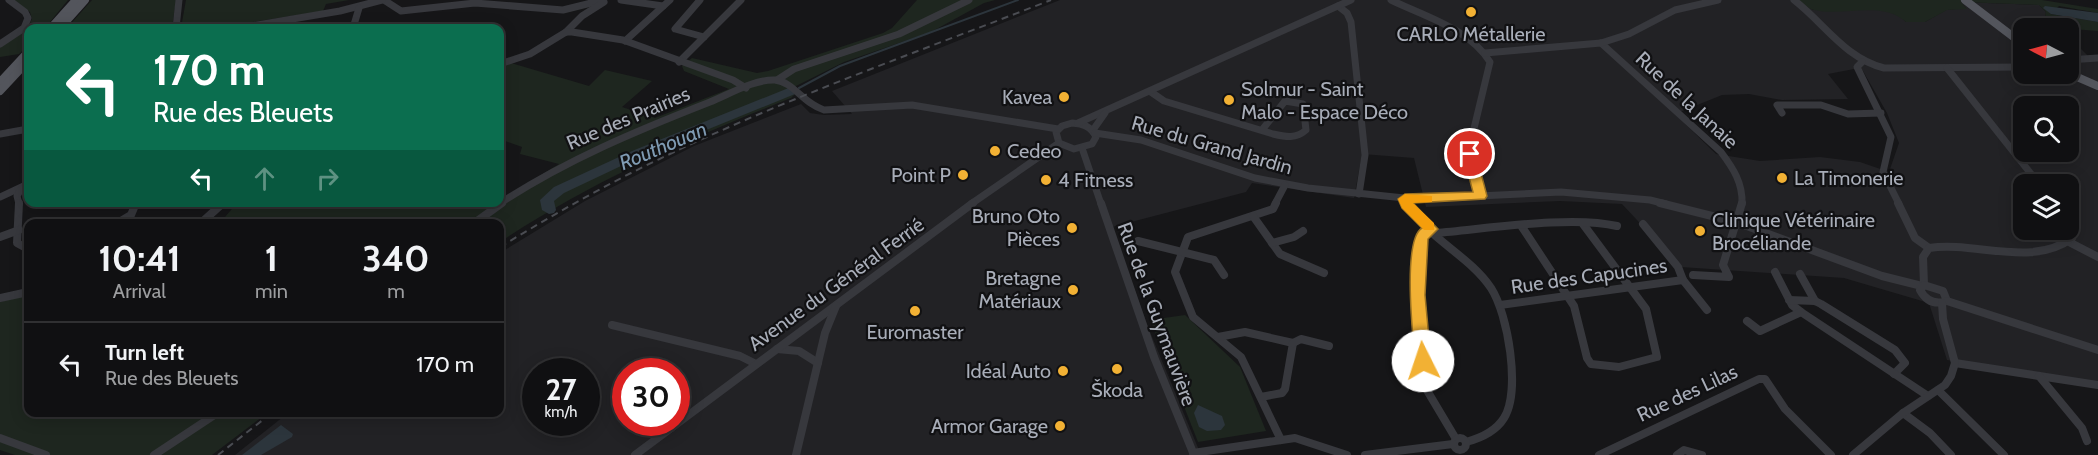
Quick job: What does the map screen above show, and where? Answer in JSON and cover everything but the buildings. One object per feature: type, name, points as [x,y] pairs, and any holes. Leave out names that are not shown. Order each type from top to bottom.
[{"type":"main road","points":[[55,24],[76,0]]},
{"type":"main road","points":[[64,24],[85,0]]},
{"type":"main road","points":[[1965,0],[2013,37]]},
{"type":"main road","points":[[0,82],[24,56]]},
{"type":"main road","points":[[0,91],[24,65]]},
{"type":"main road","points":[[2079,75],[2086,80]]},
{"type":"main road","points":[[2079,77],[2098,86]]},
{"type":"street","points":[[9,0],[25,12],[28,18],[26,24]]},
{"type":"street","points":[[176,24],[179,0]]},
{"type":"street","points":[[262,24],[359,8],[383,0],[401,11],[475,3],[563,10],[605,0]]},
{"type":"street","points":[[504,63],[530,54],[566,32],[582,16],[605,0]]},
{"type":"street","points":[[621,0],[663,6]]},
{"type":"street","points":[[626,41],[670,0]]},
{"type":"street","points":[[700,0],[674,26],[675,29],[704,37]]},
{"type":"street","points":[[679,62],[741,0]]},
{"type":"street","name":"Rue des Prairies","points":[[504,201],[560,166],[645,127],[746,88],[777,80],[807,66],[899,34],[969,0]]},
{"type":"street","points":[[777,80],[791,86],[811,105],[824,110],[842,111],[912,105],[1058,129],[1103,116],[1351,0]]},
{"type":"street","points":[[1391,0],[1475,43],[1490,62],[1470,145],[1472,166],[1481,196]]},
{"type":"street","points":[[1485,53],[1601,43],[1629,34],[1675,10],[1718,0]]},
{"type":"street","points":[[1794,0],[1822,23],[1849,54],[1863,62],[1884,68],[2013,67]]},
{"type":"street","points":[[1338,6],[1347,13],[1351,22],[1365,155],[1359,194]]},
{"type":"street","points":[[354,24],[359,8]]},
{"type":"street","points":[[0,44],[24,28]]},
{"type":"street","points":[[566,32],[626,41],[733,80],[746,88]]},
{"type":"street","name":"Rue de la Janaie","points":[[1601,43],[1728,160],[1742,190],[1742,203],[1723,265],[1729,277],[1693,275]]},
{"type":"street","points":[[2079,59],[2098,58]]},
{"type":"street","points":[[1863,62],[1857,68],[1881,113],[1892,145],[1883,165],[1883,172],[1915,238],[1929,248],[1957,246],[2046,253],[2058,250],[2069,242],[2098,257]]},
{"type":"street","points":[[791,86],[789,78],[807,66]]},
{"type":"street","points":[[1947,68],[2031,174]]},
{"type":"street","points":[[1151,92],[1164,100],[1262,130],[1287,137],[1301,135],[1306,130],[1303,104],[1297,101],[1285,101],[1262,130]]},
{"type":"street","points":[[1782,113],[1777,105],[1802,103],[1821,105],[1848,114],[1881,113]]},
{"type":"street","points":[[1058,129],[1055,136],[1059,143],[1065,147],[1082,148],[1095,140],[1094,131],[1103,116]]},
{"type":"street","points":[[1103,116],[1111,133]]},
{"type":"street","points":[[1078,123],[1094,131]]},
{"type":"street","points":[[0,134],[24,130]]},
{"type":"street","name":"Rue du Grand Jardin","points":[[1094,131],[1165,147],[1255,178],[1285,185],[1405,199],[1537,192],[1592,193],[1650,200],[1736,222],[1882,276],[1922,288]]},
{"type":"street","name":"Avenue du Général Ferrié","points":[[634,455],[1002,182],[1059,143]]},
{"type":"street","name":"Rue de la Guymauvière","points":[[1082,148],[1154,357],[1194,454]]},
{"type":"street","points":[[1281,440],[1241,357],[1198,322],[1190,311],[1175,272],[1188,237],[1194,233],[1273,209],[1285,185]]},
{"type":"street","points":[[0,197],[24,187]]},
{"type":"street","points":[[21,189],[17,196],[19,246],[24,248]]},
{"type":"street","points":[[1405,199],[1407,205],[1434,231],[1481,275],[1500,306],[1509,370],[1511,396],[1508,410],[1486,435],[1465,449],[1454,441],[1425,382],[1418,295],[1423,234],[1434,231],[1605,223],[1617,226]]},
{"type":"street","points":[[124,219],[131,215],[134,207]]},
{"type":"street","points":[[205,219],[219,207]]},
{"type":"street","name":"Rue des Prairies","points":[[480,219],[496,207]]},
{"type":"street","points":[[1253,216],[1286,258],[1324,273]]},
{"type":"street","points":[[1643,224],[1678,267],[1683,280],[1707,310]]},
{"type":"street","points":[[1522,227],[1574,306],[1587,358],[1598,366],[1619,367],[1657,357],[1646,309],[1583,225]]},
{"type":"street","points":[[0,237],[19,230]]},
{"type":"street","points":[[1272,243],[1294,237],[1303,231]]},
{"type":"street","points":[[1138,241],[1214,260],[1224,275]]},
{"type":"street","points":[[1853,455],[1903,413],[1938,390],[1951,376],[1955,363],[1943,319],[1922,288],[1923,257],[1929,248]]},
{"type":"street","points":[[1924,271],[1940,289],[1945,302],[1943,319]]},
{"type":"street","points":[[1775,273],[1789,300],[1801,312],[1928,396]]},
{"type":"street","points":[[1800,274],[1815,301],[1901,355],[1905,363],[1894,374]]},
{"type":"street","name":"Rue des Capucines","points":[[1500,306],[1683,280]]},
{"type":"street","points":[[1922,288],[1940,289],[1980,310]]},
{"type":"street","points":[[0,298],[24,293]]},
{"type":"street","points":[[1789,300],[1815,301]]},
{"type":"street","points":[[1931,301],[1980,310],[2098,350]]},
{"type":"street","points":[[796,455],[818,363],[836,306]]},
{"type":"street","points":[[1747,321],[1760,332],[1801,312]]},
{"type":"street","points":[[612,325],[740,356],[756,364]]},
{"type":"street","points":[[1218,337],[1228,332],[1241,332],[1293,343],[1301,339],[1329,346]]},
{"type":"street","points":[[1261,397],[1282,393],[1285,389],[1293,343]]},
{"type":"street","points":[[777,349],[799,351],[818,363]]},
{"type":"street","points":[[1955,363],[2098,385]]},
{"type":"street","points":[[2039,376],[2082,428],[2087,441]]},
{"type":"street","name":"Rue des Lilas","points":[[1599,455],[1616,452],[1759,379],[1765,379],[1785,409],[1832,455]]},
{"type":"street","points":[[1938,390],[2004,455]]},
{"type":"street","points":[[1903,413],[1930,433],[1950,455]]},
{"type":"street","points":[[154,455],[211,417]]},
{"type":"street","points":[[0,438],[46,455]]},
{"type":"street","points":[[1194,454],[1242,451],[1281,440],[1304,440],[1336,454],[1347,455]]},
{"type":"street","points":[[1372,455],[1454,441]]},
{"type":"street","points":[[1677,455],[1684,450],[1702,455]]},
{"type":"shaded area","points":[[14,0],[68,0],[48,24],[30,24],[32,19],[30,12]]},
{"type":"shaded area","points":[[92,0],[176,0],[173,24],[71,24]]},
{"type":"shaded area","points":[[186,0],[349,0],[326,4],[323,11],[240,24],[182,24]]},
{"type":"shaded area","points":[[917,0],[995,0],[984,3],[931,32],[844,62],[788,90],[795,94],[791,98],[642,162],[534,220],[504,239],[504,219],[223,219],[234,207],[504,207],[504,198],[559,164],[520,154],[522,147],[504,142],[504,64],[511,63],[589,86],[605,70],[652,81],[622,107],[655,118],[729,89],[684,71],[682,66],[692,58],[757,73],[883,33],[892,28]]},
{"type":"shaded area","points":[[1060,0],[1798,0],[1813,10],[1883,10],[1899,15],[1906,22],[1925,22],[1946,10],[1966,8],[1960,2],[2039,5],[2048,18],[2013,18],[2013,84],[2079,84],[2079,47],[2092,60],[2098,60],[2098,383],[1947,360],[1929,303],[1844,278],[1681,267],[1622,204],[1560,201],[1426,207],[1414,158],[1362,154],[1354,198],[1252,183],[1246,192],[1112,227],[1150,332],[1201,455],[235,455],[283,417],[504,417],[504,251],[585,201],[694,146],[801,104],[810,113],[852,114],[832,91]],"holes":[[[1854,69],[1863,71],[1887,113],[1899,143],[1889,172],[1860,162],[1820,157],[1760,161],[1716,154],[1675,114],[1722,95],[1749,94],[1782,100],[1848,99],[1828,74]]]},
{"type":"shaded area","points":[[1798,0],[2042,0],[2098,9],[2098,13],[2059,6],[2051,14],[2074,18],[2048,18],[2039,5],[1961,2],[1967,9],[1947,10],[1925,22],[1906,22],[1896,15],[1874,10],[1826,12],[1808,7]]},
{"type":"shaded area","points":[[2045,6],[2098,13],[2098,22],[2051,14],[2043,8]]},
{"type":"shaded area","points":[[2079,19],[2098,22],[2098,31],[2079,30]]},
{"type":"shaded area","points":[[24,30],[24,49],[19,54],[0,57],[0,46]]},
{"type":"shaded area","points":[[24,296],[24,417],[262,417],[212,455],[15,455],[0,450],[0,302]]},
{"type":"shaded area","points":[[1185,315],[1240,367],[1266,431],[1198,442],[1150,320]]},
{"type":"shaded area","points":[[1198,405],[1222,416],[1225,425],[1221,430],[1207,431],[1199,427],[1194,413]]},
{"type":"shaded area","points":[[281,425],[293,434],[292,437],[261,455],[242,455]]},
{"type":"waterway","name":"Routhouan","points":[[799,88],[840,66],[1018,0]]},
{"type":"waterway","name":"Routhouan","points":[[549,210],[547,200],[559,190],[636,154],[791,91]]},
{"type":"railway","points":[[504,245],[614,182],[682,148],[786,103],[1051,0]]},
{"type":"railway","points":[[218,455],[267,417]]},
{"type":"slow traffic","points":[[1427,199],[1405,199],[1407,205],[1429,226]]},
{"type":"place","name":"CARLO Métallerie","points":[[1471,12]]},
{"type":"place","name":"Kavea","points":[[1064,97]]},
{"type":"place","name":"Solmur - Saint Malo - Espace Déco","points":[[1229,100]]},
{"type":"place","name":"Cedeo","points":[[995,151]]},
{"type":"place","name":"Point P","points":[[963,175]]},
{"type":"place","name":"La Timonerie","points":[[1782,178]]},
{"type":"place","name":"4 Fitness","points":[[1046,180]]},
{"type":"place","name":"Bruno Oto Pièces","points":[[1072,228]]},
{"type":"place","name":"Clinique Vétérinaire Brocéliande","points":[[1700,231]]},
{"type":"place","name":"Bretagne Matériaux","points":[[1073,290]]},
{"type":"place","name":"Euromaster","points":[[915,311]]},
{"type":"place","name":"Škoda","points":[[1117,369]]},
{"type":"place","name":"Idéal Auto","points":[[1063,371]]},
{"type":"place","name":"Armor Garage","points":[[1060,426]]},
{"type":"route","points":[[1423,361],[1418,295],[1421,239],[1423,234],[1432,229],[1416,215],[1405,199],[1481,196],[1470,154]]}]
